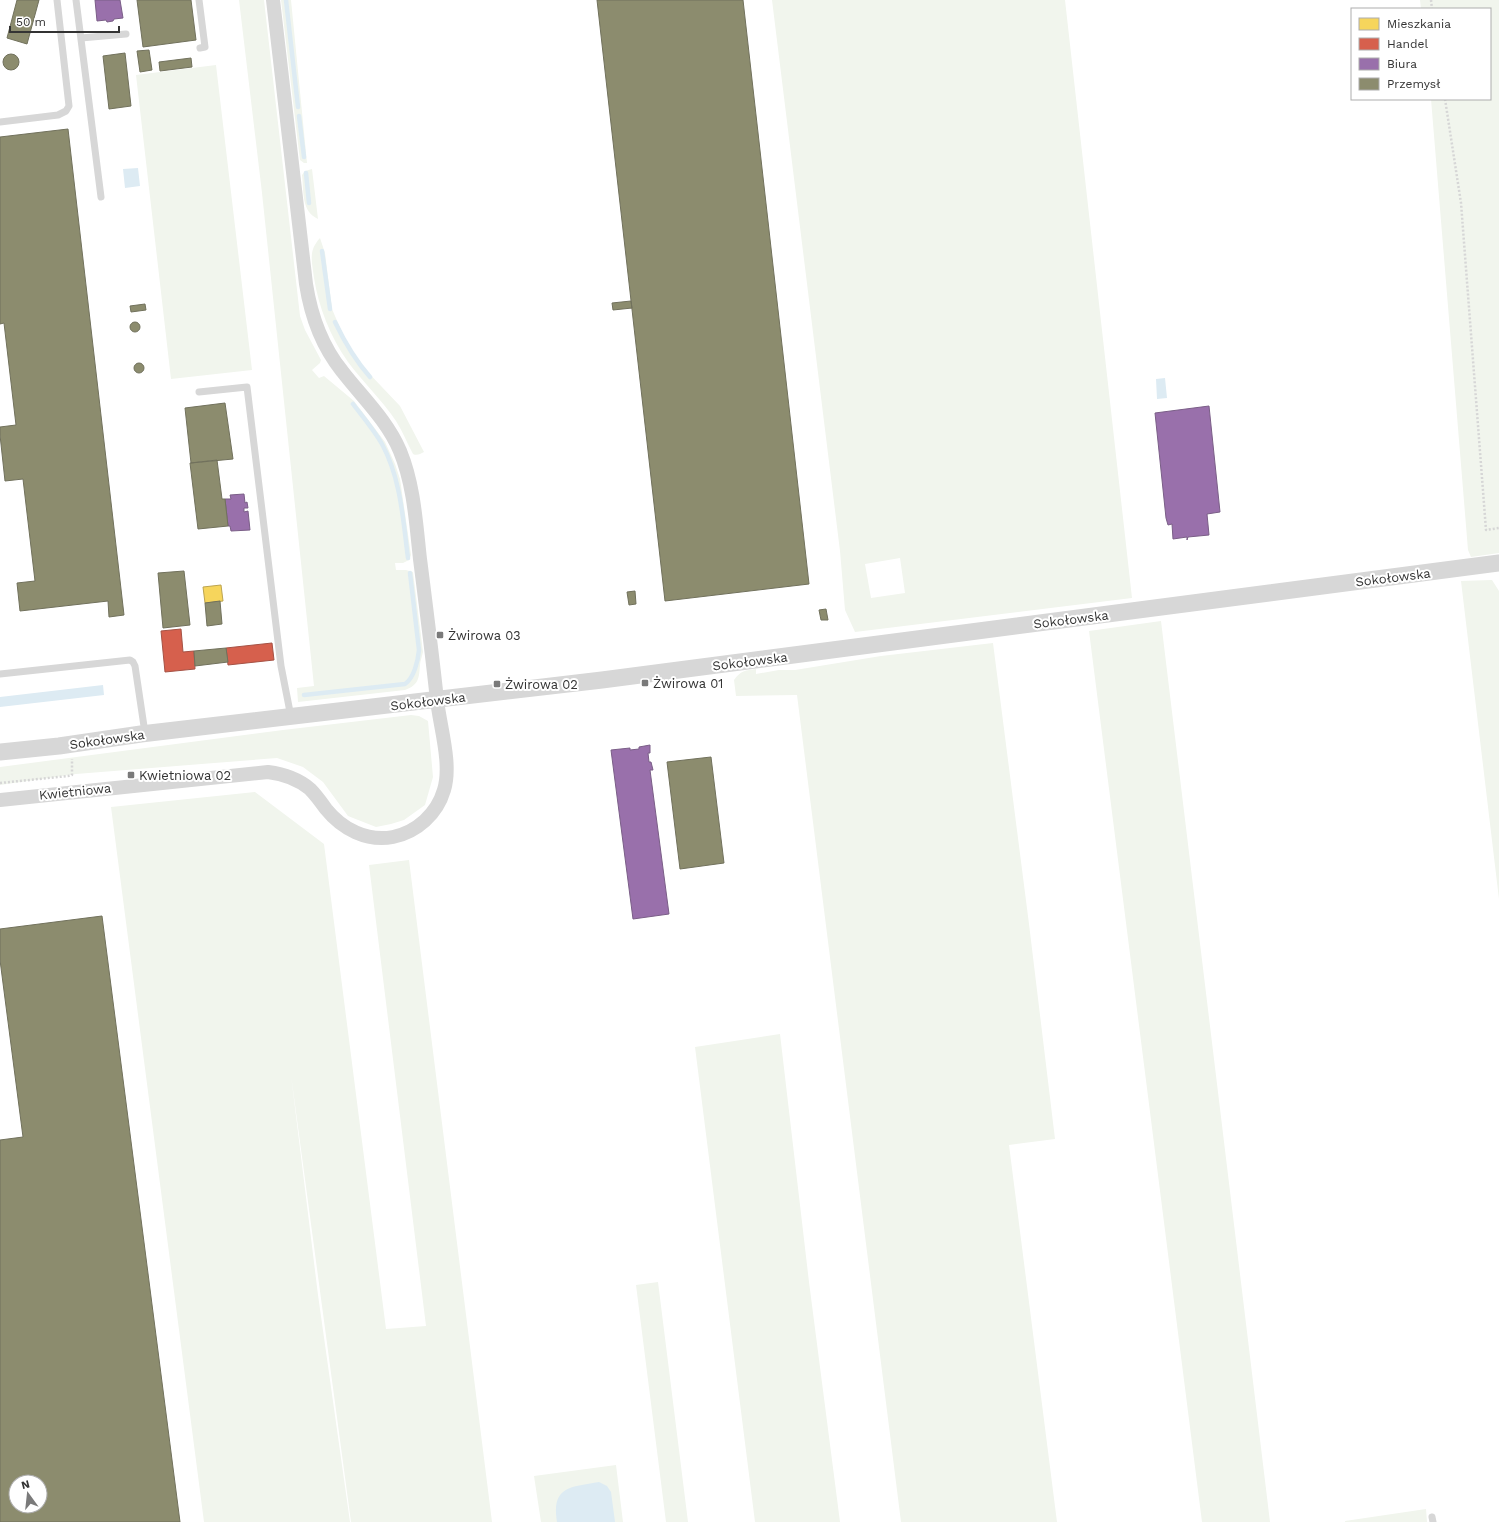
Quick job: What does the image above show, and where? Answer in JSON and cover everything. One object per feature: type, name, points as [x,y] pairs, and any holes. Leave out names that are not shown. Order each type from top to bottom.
[{"type":"street","name":"Kwietniowa","points":[[0,800],[268,772],[284,774],[296,779],[309,788],[337,821],[352,831],[369,838],[392,838],[416,829],[433,812],[444,790],[446,761],[437,700],[415,512],[408,471],[391,432],[374,408],[341,370],[331,356],[317,329],[308,300],[273,0]]},
{"type":"street","name":"Sokołowska","points":[[0,752],[59,746],[145,733],[437,700],[1499,563]]},
{"type":"lane","points":[[0,122],[58,115],[66,111],[69,106],[57,0]]},
{"type":"lane","points":[[76,0],[101,197]]},
{"type":"lane","points":[[199,0],[205,47],[200,48]]},
{"type":"lane","points":[[81,38],[126,34]]},
{"type":"lane","points":[[199,392],[247,387],[281,666],[291,717]]},
{"type":"lane","points":[[0,674],[130,660],[135,666],[145,733]]},
{"type":"path","points":[[1445,100],[1461,203],[1486,530],[1499,528]]},
{"type":"path","points":[[0,783],[72,775],[72,756]]},
{"type":"shaded area","points":[[239,0],[264,0],[300,316],[305,330],[321,360],[320,363],[312,370],[319,378],[324,376],[354,401],[385,442],[400,479],[411,555],[409,560],[403,563],[395,563],[396,570],[413,572],[423,652],[416,683],[405,690],[298,702],[297,688],[314,686],[262,193]]},
{"type":"shaded area","points":[[281,0],[291,0],[307,163],[300,160]]},
{"type":"shaded area","points":[[772,0],[1065,0],[1132,598],[855,632],[845,610],[840,551]],"holes":[[[900,558],[905,593],[871,598],[865,564]]]},
{"type":"shaded area","points":[[1420,0],[1499,0],[1499,553],[1471,557],[1468,550],[1431,100],[1491,100],[1491,8],[1421,8]]},
{"type":"shaded area","points":[[216,65],[252,370],[171,379],[136,75]]},
{"type":"shaded area","points":[[138,168],[140,186],[125,188],[123,169]]},
{"type":"shaded area","points":[[312,169],[318,219],[313,216],[306,206],[303,194],[302,175],[305,171]]},
{"type":"shaded area","points":[[320,238],[325,253],[332,309],[344,337],[363,367],[400,406],[424,452],[417,455],[413,454],[396,421],[348,362],[326,322],[316,289],[312,266],[312,252]]},
{"type":"shaded area","points":[[1165,378],[1167,398],[1157,399],[1156,379]]},
{"type":"shaded area","points":[[1492,580],[1499,591],[1499,899],[1461,581]]},
{"type":"shaded area","points":[[1161,621],[1270,1522],[1202,1522],[1089,631]]},
{"type":"shaded area","points":[[993,643],[1055,1139],[1009,1145],[1057,1522],[901,1522],[797,695],[736,696],[734,680],[741,673],[752,669],[756,669],[756,674],[779,670],[795,670],[881,656]]},
{"type":"shaded area","points":[[103,685],[104,695],[0,707],[0,697]]},
{"type":"shaded area","points":[[411,715],[419,716],[428,721],[433,777],[425,805],[404,820],[376,827],[348,816],[323,782],[303,767],[277,758],[76,774],[0,785],[0,767]]},
{"type":"shaded area","points":[[255,792],[324,844],[386,1329],[426,1326],[369,865],[409,860],[492,1522],[351,1522],[291,1075],[318,1295],[350,1522],[204,1522],[111,807]]},
{"type":"shaded area","points":[[780,1034],[809,1282],[840,1522],[755,1522],[695,1047]]},
{"type":"shaded area","points":[[658,1282],[688,1522],[666,1522],[636,1285]]},
{"type":"shaded area","points":[[616,1465],[623,1522],[541,1522],[534,1476]]},
{"type":"shaded area","points":[[599,1482],[607,1486],[611,1492],[615,1522],[557,1522],[557,1501],[565,1490],[580,1485]]},
{"type":"shaded area","points":[[1426,1509],[1427,1522],[1345,1522],[1345,1521]]},
{"type":"building: Mieszkania","points":[[221,585],[223,601],[205,603],[203,587]]},
{"type":"building: Handel","points":[[181,629],[183,652],[194,651],[195,669],[165,672],[161,631]]},
{"type":"building: Handel","points":[[272,643],[274,660],[228,665],[226,648]]},
{"type":"building: Biura","points":[[95,0],[120,0],[123,18],[114,19],[113,21],[107,22],[106,20],[97,21]]},
{"type":"building: Biura","points":[[1209,406],[1220,512],[1207,514],[1209,535],[1188,537],[1187,540],[1187,537],[1173,539],[1172,524],[1168,525],[1166,518],[1155,413]]},
{"type":"building: Biura","points":[[244,494],[245,503],[247,502],[248,508],[244,508],[244,512],[248,511],[250,530],[231,531],[230,526],[228,526],[225,499],[231,499],[230,495]]},
{"type":"building: Biura","points":[[650,745],[650,753],[648,753],[649,762],[651,762],[653,770],[650,770],[669,914],[633,919],[611,750],[630,748],[630,750],[639,749],[639,747]]},
{"type":"building: Przemysł","points":[[17,0],[39,0],[27,44],[7,38]]},
{"type":"building: Przemysł","points":[[137,0],[191,0],[196,40],[143,47]]},
{"type":"building: Przemysł","points":[[597,0],[743,0],[809,584],[665,601]]},
{"type":"building: Przemysł","points":[[149,50],[152,70],[140,72],[137,51]]},
{"type":"building: Przemysł","points":[[125,53],[131,106],[109,109],[103,56]]},
{"type":"building: Przemysł","points":[[8,54],[14,54],[19,59],[17,68],[14,70],[8,70],[3,65],[3,59]]},
{"type":"building: Przemysł","points":[[191,58],[192,67],[160,71],[159,62]]},
{"type":"building: Przemysł","points":[[68,129],[124,615],[109,617],[108,601],[20,611],[17,583],[35,581],[23,479],[5,481],[0,435],[0,427],[16,425],[4,323],[0,324],[0,137]]},
{"type":"building: Przemysł","points":[[631,301],[632,308],[613,310],[612,303]]},
{"type":"building: Przemysł","points":[[145,304],[146,310],[131,312],[130,306]]},
{"type":"building: Przemysł","points":[[135,322],[140,327],[135,332],[130,327]]},
{"type":"building: Przemysł","points":[[139,363],[144,368],[139,373],[134,368]]},
{"type":"building: Przemysł","points":[[225,403],[233,459],[191,463],[185,408]]},
{"type":"building: Przemysł","points":[[217,460],[222,499],[225,499],[228,526],[198,529],[190,463]]},
{"type":"building: Przemysł","points":[[184,571],[190,625],[163,628],[158,573]]},
{"type":"building: Przemysł","points":[[635,591],[636,604],[629,605],[627,592]]},
{"type":"building: Przemysł","points":[[220,601],[222,624],[207,626],[205,603]]},
{"type":"building: Przemysł","points":[[826,609],[828,620],[821,620],[819,610]]},
{"type":"building: Przemysł","points":[[226,648],[228,662],[195,666],[194,651]]},
{"type":"building: Przemysł","points":[[711,757],[724,863],[680,869],[667,762]]},
{"type":"building: Przemysł","points":[[102,916],[180,1522],[0,1522],[0,1140],[23,1137],[0,960],[0,929]]},
{"type":"waterway","points":[[286,0],[298,107]]},
{"type":"waterway","points":[[299,116],[304,157]]},
{"type":"waterway","points":[[306,173],[309,203]]},
{"type":"waterway","points":[[322,251],[330,309]]},
{"type":"waterway","points":[[335,322],[351,351],[370,377]]},
{"type":"waterway","points":[[353,404],[382,444],[388,457],[397,485],[403,514],[408,558]]},
{"type":"waterway","points":[[304,695],[405,684],[411,678],[418,659],[419,650],[410,573]]},
{"type":"place","name":"Żwirowa 03","points":[[440,635]]},
{"type":"place","name":"Żwirowa 01","points":[[645,683]]},
{"type":"place","name":"Żwirowa 02","points":[[497,684]]},
{"type":"place","name":"Kwietniowa 02","points":[[131,775]]}]
